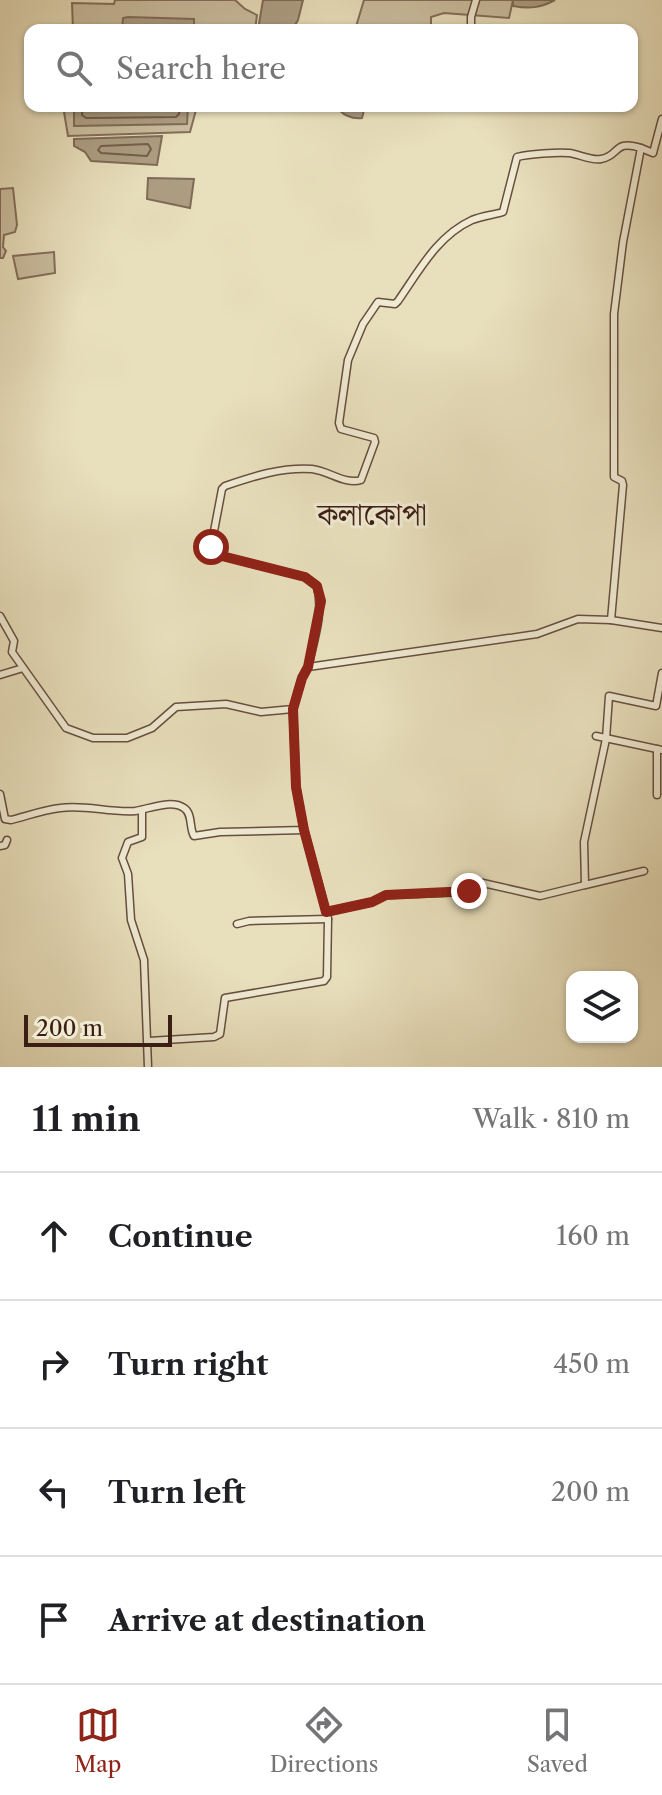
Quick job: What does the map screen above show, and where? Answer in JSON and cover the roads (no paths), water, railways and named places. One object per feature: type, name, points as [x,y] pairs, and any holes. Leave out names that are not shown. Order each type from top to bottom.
[{"type":"street","points":[[471,24],[476,0]]},
{"type":"street","points":[[653,153],[662,119]]},
{"type":"street","points":[[149,1041],[214,1037],[220,1034],[222,1028],[225,998],[324,981],[328,972],[327,916],[296,787],[293,709],[308,667],[321,601],[317,586],[305,577],[214,554],[211,547],[222,489],[260,473],[279,471],[314,469],[352,482],[361,480],[374,438],[345,432],[339,423],[348,360],[363,324],[378,302],[383,300],[395,304],[398,301],[439,244],[455,229],[475,219],[503,212],[517,157],[565,152],[598,160],[605,159],[621,145],[628,144],[662,157]]},
{"type":"street","points":[[611,620],[623,490],[622,481],[614,477],[614,314],[623,242],[641,148]]},
{"type":"street","points":[[0,616],[14,641],[12,652],[66,728],[93,738],[127,738],[152,728],[176,707],[226,704],[261,712],[293,709]]},
{"type":"street","points":[[308,667],[537,634],[578,619],[611,620],[662,628]]},
{"type":"street","points":[[0,675],[23,668]]},
{"type":"street","points":[[585,885],[584,842],[606,739],[609,696],[656,706],[662,673]]},
{"type":"street","points":[[596,736],[660,750],[657,795]]},
{"type":"street","points":[[0,794],[3,815],[11,820],[62,807],[113,812],[162,805],[186,808],[194,836],[220,832],[304,830]]},
{"type":"street","points":[[142,810],[142,837],[128,842],[122,858],[128,874],[131,920],[144,960],[148,1067]]},
{"type":"street","points":[[0,846],[5,845],[7,840]]},
{"type":"street","points":[[237,924],[327,916],[386,895],[467,892],[474,881],[540,896],[644,871]]},
{"type":"water","points":[[263,0],[303,0],[296,24],[259,24]]},
{"type":"water","points":[[513,0],[555,0],[530,8],[513,6]]},
{"type":"water","points":[[123,18],[194,19],[194,24],[122,24]]},
{"type":"water","points":[[74,112],[188,112],[187,124],[74,126]]},
{"type":"water","points":[[342,112],[364,112],[362,118]]},
{"type":"water","points":[[162,136],[157,165],[91,161],[85,152],[74,146],[74,139]]},
{"type":"water","points":[[148,178],[194,179],[190,208],[147,199]]},
{"type":"district","name":"কলাকোপা","points":[[372,515]]}]
